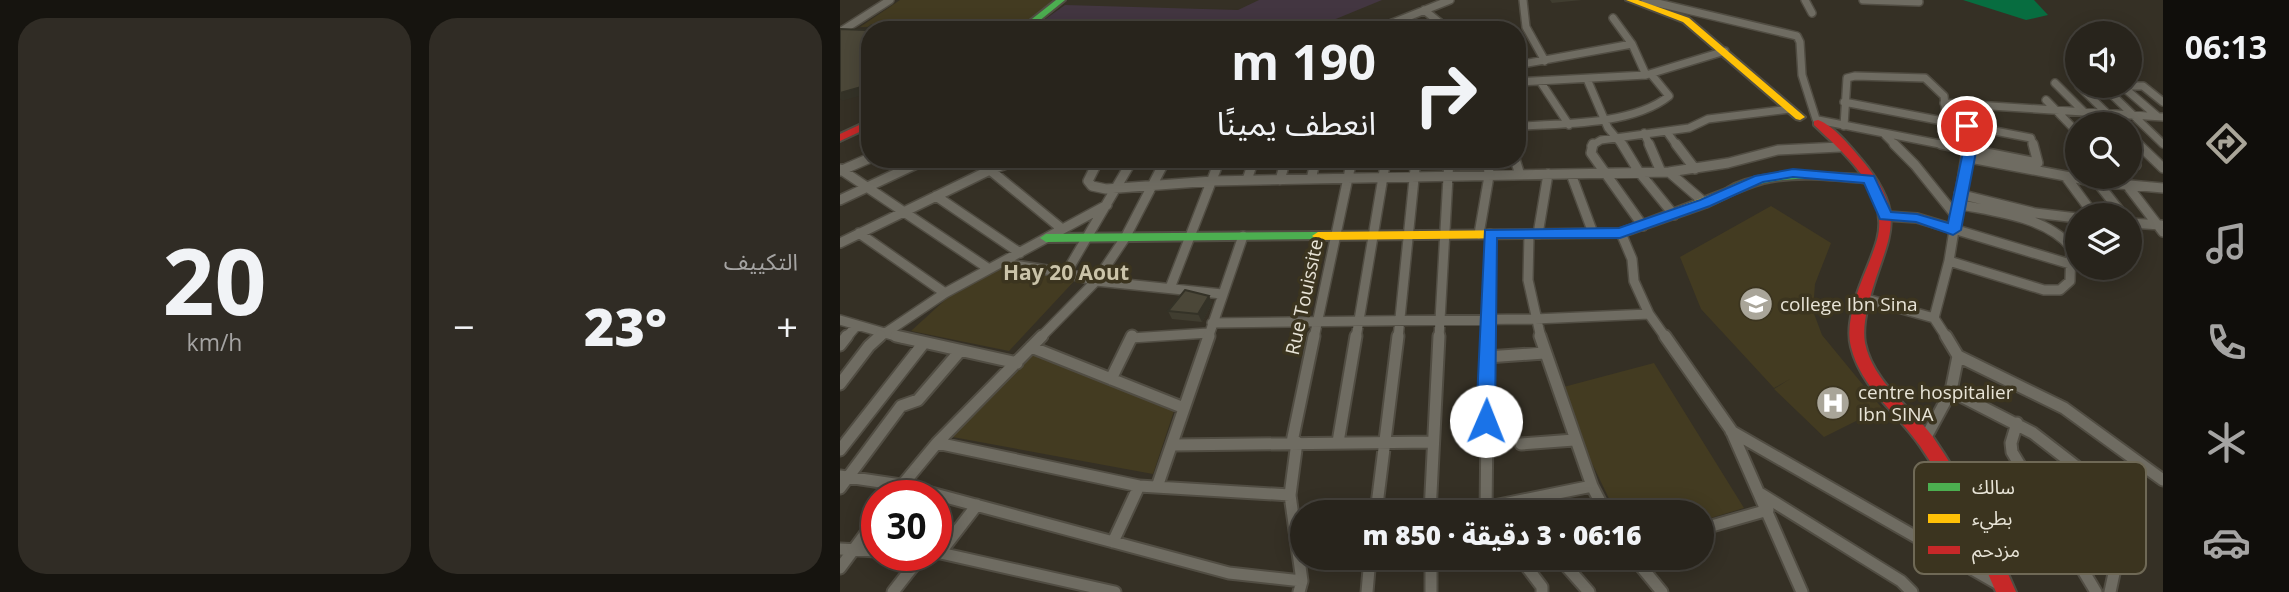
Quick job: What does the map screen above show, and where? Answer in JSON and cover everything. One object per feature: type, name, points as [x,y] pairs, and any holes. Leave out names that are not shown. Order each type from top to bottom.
[{"type":"main road","points":[[1034,21],[1061,0]]},
{"type":"main road","points":[[1630,0],[1686,20],[1805,116],[1840,147],[1869,179],[1881,201],[1885,216],[1883,241],[1863,298],[1857,338],[1863,360],[1925,439],[1939,462]]},
{"type":"main road","points":[[840,138],[861,128]]},
{"type":"main road","points":[[1046,238],[1620,233],[1705,203],[1740,186],[1780,174],[1869,179]]},
{"type":"main road","points":[[1998,574],[2005,590]]},
{"type":"street","points":[[841,31],[890,0]]},
{"type":"street","points":[[1397,21],[1450,0]]},
{"type":"street","points":[[1523,0],[1525,21]]},
{"type":"street","points":[[1645,0],[1797,36],[1800,42],[1805,116]]},
{"type":"street","points":[[1805,0],[1811,13]]},
{"type":"street","points":[[1863,0],[1919,2]]},
{"type":"street","points":[[1424,10],[1437,21]]},
{"type":"street","points":[[1526,126],[1569,125],[1603,119],[1648,108],[1668,99],[1667,91],[1648,75],[1632,44],[1613,18]]},
{"type":"street","points":[[1526,27],[1545,61]]},
{"type":"street","points":[[841,31],[856,31]]},
{"type":"street","points":[[1526,64],[1632,44]]},
{"type":"street","points":[[1526,82],[1648,75],[1725,51]]},
{"type":"street","points":[[1844,126],[1847,78],[1925,78],[1944,96],[1947,122]]},
{"type":"street","points":[[1587,79],[1608,128],[1674,215]]},
{"type":"street","points":[[1541,81],[1569,125]]},
{"type":"street","points":[[2054,83],[2083,112]]},
{"type":"street","points":[[2142,86],[2163,102]]},
{"type":"street","points":[[2091,98],[2106,112]]},
{"type":"street","points":[[2114,98],[2128,112]]},
{"type":"street","points":[[2137,98],[2161,118]]},
{"type":"street","points":[[2046,100],[2065,119]]},
{"type":"street","points":[[1844,103],[2031,138],[2038,163],[1968,155]]},
{"type":"street","points":[[1944,103],[2065,112]]},
{"type":"street","points":[[1643,226],[1591,153],[1591,145],[1601,140],[1668,132],[1708,119],[1805,116],[2065,177]]},
{"type":"street","points":[[2142,117],[2161,118]]},
{"type":"street","points":[[2142,125],[2163,144]]},
{"type":"street","points":[[1934,318],[1949,261],[1968,155],[1967,126]]},
{"type":"street","points":[[1668,132],[1695,169]]},
{"type":"street","points":[[1644,133],[1665,172],[1705,203]]},
{"type":"street","points":[[1884,134],[1915,165],[1956,216]]},
{"type":"street","points":[[1094,168],[1089,184],[1099,188],[1116,188],[1212,181],[1665,172],[1695,169],[1778,150],[1840,147]]},
{"type":"street","points":[[2142,147],[2163,168]]},
{"type":"street","points":[[841,170],[861,162]]},
{"type":"street","points":[[840,200],[908,168]]},
{"type":"street","points":[[840,243],[995,168]]},
{"type":"street","points":[[1066,273],[1128,168]]},
{"type":"street","points":[[906,480],[937,443],[1096,281],[1125,238],[1161,168]]},
{"type":"street","points":[[1170,288],[1217,168]]},
{"type":"street","points":[[1247,180],[1251,168]]},
{"type":"street","points":[[1280,180],[1283,168]]},
{"type":"street","points":[[1311,179],[1314,168]]},
{"type":"street","name":"Rue Touissite","points":[[1300,587],[1290,495],[1294,442],[1316,321],[1350,168]]},
{"type":"street","points":[[1338,442],[1361,320],[1384,168]]},
{"type":"street","points":[[1378,500],[1416,168]]},
{"type":"street","points":[[1431,500],[1443,319],[1448,168]]},
{"type":"street","points":[[1485,500],[1490,319],[1485,234],[1489,168]]},
{"type":"street","points":[[1518,168],[1520,175]]},
{"type":"street","points":[[841,170],[989,270]]},
{"type":"street","points":[[990,170],[1062,229]]},
{"type":"street","points":[[1548,174],[1534,234],[1528,280],[1544,353],[1574,440],[1599,500]]},
{"type":"street","points":[[1571,174],[1592,233]]},
{"type":"street","points":[[2142,186],[2163,188]]},
{"type":"street","points":[[2103,189],[2114,203]]},
{"type":"street","points":[[2130,189],[2161,227]]},
{"type":"street","points":[[936,196],[1020,253]]},
{"type":"street","points":[[1958,199],[2065,216]]},
{"type":"street","points":[[1958,199],[2040,225],[2065,239]]},
{"type":"street","points":[[840,384],[869,346],[884,333],[901,325],[945,293],[1107,205]]},
{"type":"street","points":[[1885,216],[1917,218],[2065,263]]},
{"type":"street","points":[[2142,225],[2161,227]]},
{"type":"street","points":[[859,233],[945,293]]},
{"type":"street","points":[[1620,233],[1632,259],[1634,281],[1649,314],[1731,430],[1802,592]]},
{"type":"street","points":[[1157,487],[1243,236]]},
{"type":"street","points":[[1949,261],[2052,291],[2066,286],[2070,280]]},
{"type":"street","points":[[1002,263],[1066,273],[1096,281],[1222,294]]},
{"type":"street","points":[[1863,298],[1934,318],[1958,356],[2064,408],[2138,462]]},
{"type":"street","points":[[1111,379],[1132,336],[1316,321],[1535,319],[1649,314]]},
{"type":"street","points":[[849,323],[923,344],[1017,363]]},
{"type":"street","points":[[840,331],[849,323]]},
{"type":"street","points":[[840,345],[849,323]]},
{"type":"street","points":[[840,450],[923,344]]},
{"type":"street","points":[[1031,347],[1184,408]]},
{"type":"street","points":[[840,488],[844,476],[901,406],[917,402],[961,351]]},
{"type":"street","points":[[1487,357],[1544,353]]},
{"type":"street","points":[[1925,439],[1951,391],[1958,356]]},
{"type":"street","points":[[1951,391],[2017,423],[2071,462]]},
{"type":"street","points":[[2017,423],[2012,452],[2018,462]]},
{"type":"street","points":[[1731,430],[1914,537]]},
{"type":"street","points":[[1521,444],[1574,440]]},
{"type":"street","points":[[1173,445],[1433,442]]},
{"type":"street","points":[[937,443],[1139,486],[1290,495]]},
{"type":"street","points":[[2146,468],[2163,480]]},
{"type":"street","points":[[844,476],[861,480]]},
{"type":"street","points":[[1113,541],[1139,486]]},
{"type":"street","points":[[1542,500],[1592,486]]},
{"type":"street","points":[[1760,494],[1901,581],[1912,592]]},
{"type":"street","points":[[952,500],[1229,573],[1300,587]]},
{"type":"street","points":[[952,536],[977,505]]},
{"type":"street","points":[[1714,525],[1768,510]]},
{"type":"street","points":[[840,568],[846,550],[861,535]]},
{"type":"street","points":[[952,556],[1115,592]]},
{"type":"street","points":[[1367,592],[1369,570]]},
{"type":"street","points":[[1431,570],[1431,592]]},
{"type":"street","points":[[1529,570],[1542,587],[1542,592]]},
{"type":"street","points":[[1570,570],[1589,592]]},
{"type":"street","points":[[1644,570],[1661,592]]},
{"type":"street","points":[[893,592],[909,571]]},
{"type":"street","points":[[1978,574],[2005,590]]},
{"type":"street","points":[[2085,574],[2096,592]]},
{"type":"street","points":[[2110,592],[2114,574]]},
{"type":"shaded area","points":[[900,0],[1054,0],[1029,21],[869,21]]},
{"type":"shaded area","points":[[1259,0],[1382,0],[1331,21],[1043,21],[1065,5],[1238,10]]},
{"type":"shaded area","name":"college Ibn Sina","points":[[1771,206],[1831,243],[1815,284],[1813,311],[1822,335],[1882,408],[1824,437],[1774,389],[1790,379],[1774,388],[1701,309],[1680,257]]},
{"type":"shaded area","points":[[1007,265],[1077,278],[1009,351],[911,331],[958,288]]},
{"type":"shaded area","points":[[1034,352],[1176,405],[1153,474],[947,436]]},
{"type":"shaded area","points":[[1654,363],[1744,508],[1714,517],[1714,500],[1610,500],[1556,389]]},
{"type":"green space","points":[[1963,0],[2034,0],[2048,15],[2026,20]]},
{"type":"building","points":[[840,29],[861,30],[861,87],[840,93]]},
{"type":"building","points":[[1185,290],[1209,296],[1198,314],[1168,311]]},
{"type":"traffic: fast","points":[[1034,21],[1061,0]]},
{"type":"traffic: fast","points":[[1728,192],[1763,180],[1797,175],[1869,179]]},
{"type":"traffic: fast","points":[[1046,238],[1318,236]]},
{"type":"traffic: slow","points":[[1630,0],[1686,20],[1800,117]]},
{"type":"traffic: slow","points":[[1318,236],[1621,233],[1728,192]]},
{"type":"traffic: jam","points":[[1818,123],[1865,171],[1882,201],[1885,216],[1883,241],[1864,293],[1858,320],[1857,340],[1863,360],[1878,385],[1926,441],[1940,462]]},
{"type":"traffic: jam","points":[[840,138],[861,128]]},
{"type":"traffic: jam","points":[[1998,574],[2006,592]]},
{"type":"place","name":"college Ibn Sina","points":[[1756,304]]},
{"type":"place","name":"centre hospitalier Ibn SINA","points":[[1833,403]]},
{"type":"district","name":"Hay 20 Aout","points":[[1066,273]]},
{"type":"route","points":[[1486,421],[1490,234],[1620,233],[1705,203],[1760,179],[1793,173],[1869,179],[1881,201],[1885,216],[1917,218],[1953,230],[1969,152],[1967,126]]}]
